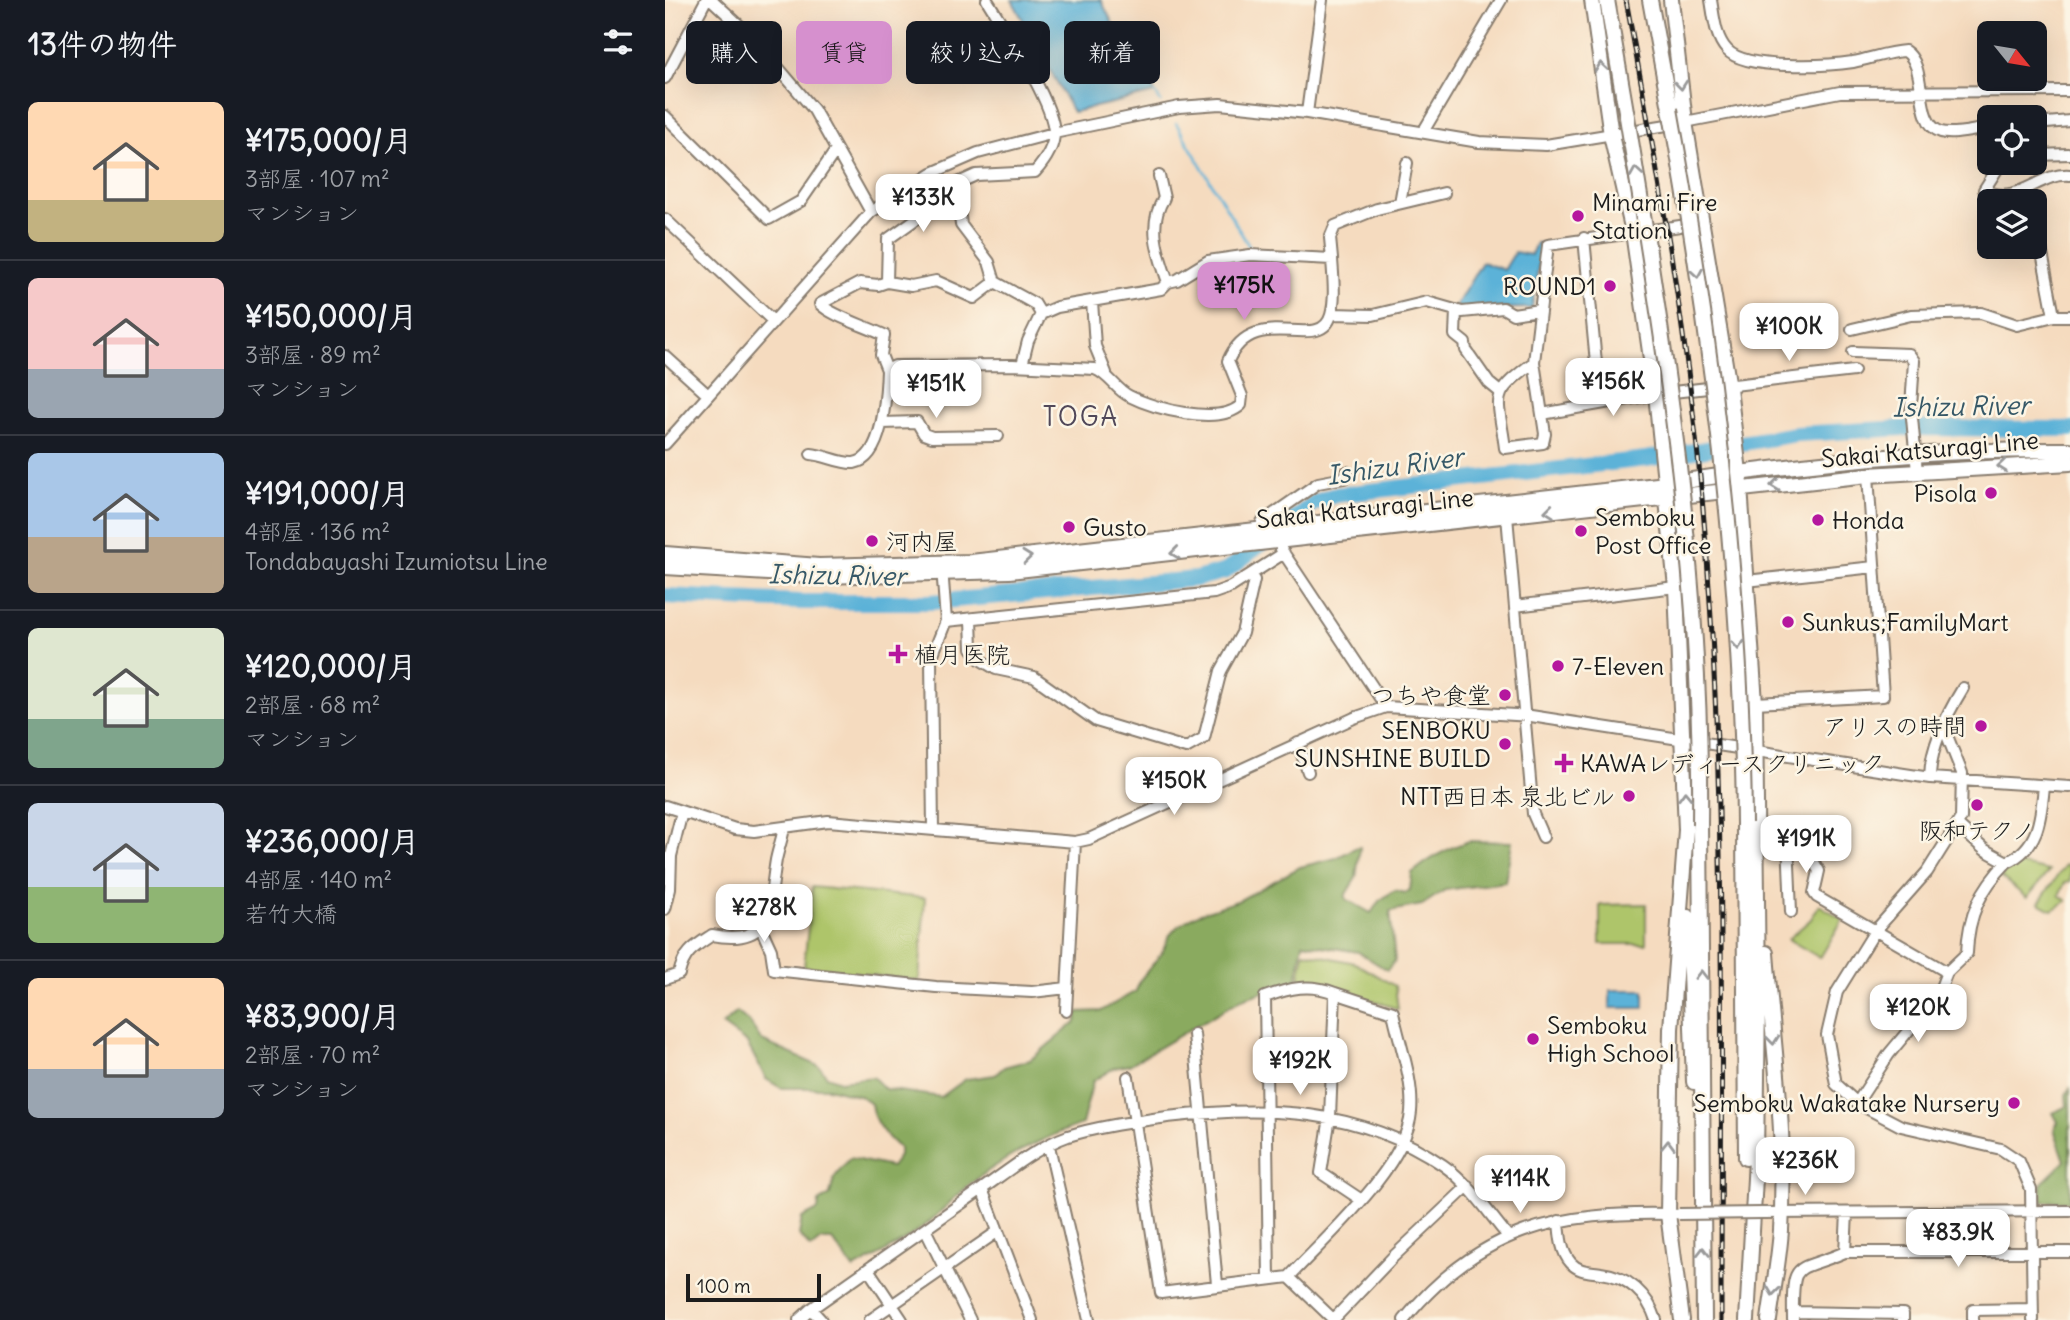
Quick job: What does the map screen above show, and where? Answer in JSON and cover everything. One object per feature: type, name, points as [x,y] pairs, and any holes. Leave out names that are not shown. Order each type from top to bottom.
[{"type":"main road","points":[[1592,0],[1611,135],[1633,232],[1656,394],[1676,587],[1692,1064],[1703,1156]]},
{"type":"main road","points":[[1608,0],[1684,508],[1697,677],[1703,1320]]},
{"type":"main road","points":[[1650,0],[1707,343],[1735,586],[1744,823],[1747,1320]]},
{"type":"main road","points":[[1671,0],[1685,122],[1704,223],[1733,420],[1755,703],[1754,843],[1758,997],[1756,1160],[1747,1320]]},
{"type":"main road","name":"Sakai Katsuragi Line","points":[[665,554],[943,575],[1274,538],[1507,516],[1738,468],[1915,451],[2070,450]]},
{"type":"main road","name":"Sakai Katsuragi Line","points":[[665,567],[821,576],[943,575],[1139,558],[1243,545],[1274,538],[1308,525],[1666,485],[1739,489],[1868,475],[2070,463]]},
{"type":"main road","points":[[1682,1320],[1674,1214],[1671,1029],[1686,830]]},
{"type":"main road","points":[[1754,843],[1778,1092],[1780,1213],[1769,1320]]},
{"type":"street","points":[[665,78],[706,0]]},
{"type":"street","points":[[712,0],[754,39],[814,110],[871,212]]},
{"type":"street","points":[[887,282],[888,239],[930,209],[956,184],[976,175],[1035,172],[1044,163],[1054,133],[1047,108],[1023,59],[987,0]]},
{"type":"street","points":[[1307,113],[1322,0]]},
{"type":"street","points":[[1423,132],[1500,0]]},
{"type":"street","points":[[1711,0],[1719,38],[1728,52],[1739,59],[1757,64],[1851,62],[1905,51],[1915,61],[1929,121],[1942,132],[1977,129]]},
{"type":"street","points":[[665,444],[871,212],[899,192],[947,165],[978,153],[1054,133],[1189,106],[1220,104],[1307,113],[1479,142],[1546,145],[1840,92],[2070,90]]},
{"type":"street","points":[[665,116],[769,219],[801,201],[836,150]]},
{"type":"street","points":[[2047,123],[2070,121]]},
{"type":"street","points":[[2047,155],[2070,154]]},
{"type":"street","points":[[1400,203],[1407,163]]},
{"type":"street","points":[[2037,189],[2057,175],[2070,175]]},
{"type":"street","points":[[1159,176],[1164,198],[1156,211],[1155,246],[1168,282]]},
{"type":"street","points":[[956,184],[961,225],[989,262],[995,282],[1035,304],[1041,314]]},
{"type":"street","points":[[1092,301],[1095,346],[1106,373],[1127,395],[1145,403],[1191,414],[1224,416],[1241,405],[1242,396],[1228,361],[1234,346],[1244,339],[1275,328],[1317,333],[1325,327],[1332,314],[1330,238],[1335,226],[1400,203],[1444,193]]},
{"type":"street","points":[[665,219],[773,321]]},
{"type":"street","points":[[1456,310],[1455,335],[1465,343],[1466,350],[1489,383],[1500,392],[1505,448],[1543,443],[1542,414],[1534,362],[1548,245],[1704,223]]},
{"type":"street","points":[[1584,238],[1600,404]]},
{"type":"street","points":[[1022,365],[1028,341],[1041,314],[1092,301],[1161,289],[1168,282],[1177,280],[1208,261],[1240,256],[1332,259]]},
{"type":"street","points":[[2043,259],[2054,316]]},
{"type":"street","points":[[811,454],[857,463],[870,453],[882,423],[887,370],[881,355],[884,335],[851,318],[828,312],[820,304],[860,283],[878,285],[887,282],[912,286],[936,281],[974,298],[995,282]]},
{"type":"street","points":[[1332,314],[1373,315],[1427,302],[1456,310],[1503,308],[1513,314],[1539,310]]},
{"type":"street","points":[[1852,330],[1911,315],[1980,313],[2017,325],[2054,316],[2070,316]]},
{"type":"street","points":[[1853,352],[1909,354],[1915,367],[1912,412],[1917,472]]},
{"type":"street","points":[[665,356],[708,395]]},
{"type":"street","points":[[1500,392],[1534,362]]},
{"type":"street","points":[[887,370],[895,366],[1022,365],[1095,369],[1106,373]]},
{"type":"street","points":[[1542,414],[1656,394],[1729,388],[1854,370]]},
{"type":"street","points":[[882,423],[917,422],[924,434],[932,437],[998,436]]},
{"type":"street","points":[[946,618],[971,619],[1214,593],[1251,575],[1274,538],[1318,483],[1344,478],[1347,472]]},
{"type":"street","points":[[1755,703],[1884,696],[1868,475]]},
{"type":"street","points":[[1507,516],[1522,715],[1533,814],[1543,837]]},
{"type":"street","points":[[1274,538],[1386,707]]},
{"type":"street","points":[[1746,581],[1874,567]]},
{"type":"street","points":[[933,830],[931,659],[946,618],[943,575]]},
{"type":"street","points":[[971,619],[972,648],[981,660],[996,669],[1034,677],[1096,721],[1186,748],[1204,738],[1221,670],[1242,633],[1254,580],[1251,575]]},
{"type":"street","points":[[1515,606],[1676,587]]},
{"type":"street","points":[[1930,778],[1930,762],[1949,710],[1963,688]]},
{"type":"street","points":[[665,806],[735,829],[785,828],[828,821],[1075,842],[1089,839],[1298,743],[1386,707],[1522,715],[1930,778],[2070,787]]},
{"type":"street","points":[[1944,728],[1959,764],[1962,781],[1961,818],[1927,872],[1875,932],[1837,992],[1827,1035],[1836,1084],[1857,1103],[1901,1126],[2001,1149],[2019,1161],[2028,1178],[2032,1212],[2032,1315],[1973,1310],[1973,1320]]},
{"type":"street","points":[[1298,743],[1308,772]]},
{"type":"street","points":[[1857,1103],[1889,1054],[1938,995],[1947,972],[1968,953],[1972,911],[1992,877],[2007,862],[2024,852],[2036,833],[2045,786]]},
{"type":"street","points":[[665,909],[670,889],[671,856],[682,812]]},
{"type":"street","points":[[1957,825],[1985,850],[2007,862]]},
{"type":"street","points":[[665,979],[679,974],[683,958],[689,950],[712,936],[736,940],[761,928],[770,912],[776,860],[785,828]]},
{"type":"street","points":[[1789,840],[1793,906]]},
{"type":"street","points":[[1754,843],[1789,840],[1802,842],[1818,871],[1814,893],[1817,897],[1947,972]]},
{"type":"street","points":[[1066,1011],[1075,842]]},
{"type":"street","points":[[761,928],[771,950],[774,970],[936,987],[1032,992],[1067,988]]},
{"type":"street","points":[[1128,1077],[1161,1293],[1217,1284],[1289,1278],[1385,1174],[1404,1142],[1411,1112],[1410,1094],[1393,1012],[1315,985],[1291,988],[1265,997],[1269,1279]]},
{"type":"street","points":[[1335,993],[1330,1117],[1321,1173],[1360,1199]]},
{"type":"street","points":[[1194,1034],[1217,1284]]},
{"type":"street","points":[[799,1320],[982,1189],[1066,1137],[1135,1121],[1201,1113],[1267,1111],[1330,1117],[1381,1131],[1443,1166],[1468,1186],[1507,1235]]},
{"type":"street","points":[[1049,1146],[1089,1320]]},
{"type":"street","points":[[1289,1278],[1333,1320],[1393,1257],[1468,1186]]},
{"type":"street","points":[[982,1189],[1032,1320]]},
{"type":"street","points":[[1404,1320],[1456,1268],[1507,1235],[1559,1221],[1600,1214],[2070,1211]]},
{"type":"street","points":[[1845,1252],[1847,1213]]},
{"type":"street","points":[[1559,1221],[1565,1254],[1571,1263],[1578,1269],[1614,1275],[1627,1281],[1645,1297],[1656,1320]]},
{"type":"street","points":[[926,1231],[970,1320]]},
{"type":"street","points":[[870,1320],[997,1232]]},
{"type":"street","points":[[1903,1320],[1903,1314],[1793,1316],[1793,1282],[1801,1268],[1808,1263],[1845,1252],[2070,1252]]},
{"type":"street","points":[[868,1269],[902,1320]]},
{"type":"street","points":[[811,1309],[821,1320]]},
{"type":"green space","points":[[1469,841],[1512,842],[1505,882],[1445,890],[1422,905],[1390,911],[1395,961],[1387,970],[1358,952],[1303,943],[1296,981],[1242,999],[1129,1065],[1114,1068],[1093,1081],[1082,1124],[1014,1154],[970,1184],[928,1223],[882,1253],[854,1269],[832,1240],[821,1240],[811,1248],[799,1235],[802,1218],[818,1210],[819,1202],[830,1195],[834,1178],[850,1158],[891,1167],[899,1156],[899,1148],[881,1129],[871,1104],[862,1097],[828,1088],[781,1088],[766,1079],[747,1043],[722,1025],[737,1012],[750,1023],[762,1041],[819,1066],[827,1076],[840,1081],[873,1077],[885,1089],[941,1097],[966,1079],[995,1075],[1004,1067],[1030,1060],[1076,1022],[1078,1012],[1101,1011],[1136,991],[1140,980],[1162,953],[1169,936],[1178,926],[1198,914],[1240,900],[1300,867],[1336,858],[1357,847],[1360,847],[1356,878],[1346,894],[1346,899],[1371,913],[1379,901],[1395,890],[1404,893],[1410,890],[1412,873],[1425,863],[1446,850]]},
{"type":"green space","points":[[2013,863],[2049,871],[2027,898],[2001,877]]},
{"type":"green space","points":[[2065,865],[2070,867],[2070,882],[2065,883],[2059,895],[2067,901],[2052,910],[2039,903]]},
{"type":"green space","points":[[812,887],[925,898],[919,981],[804,967]]},
{"type":"green space","points":[[1646,904],[1646,944],[1600,944],[1600,905]]},
{"type":"green space","points":[[1819,905],[1843,919],[1820,958],[1788,939],[1811,919]]},
{"type":"green space","points":[[1304,952],[1355,963],[1395,986],[1398,1009],[1321,983],[1299,979]]},
{"type":"green space","points":[[2070,1087],[2070,1201],[2042,1202],[2041,1184],[2065,1161],[2054,1129],[2058,1122],[2053,1113],[2067,1106],[2066,1095]]},
{"type":"water","points":[[1012,0],[1101,0],[1112,21],[1064,21],[1064,84],[1151,84],[1155,93],[1073,112],[1050,70],[1050,21],[1023,21]]},
{"type":"water","points":[[1536,243],[1542,243],[1532,308],[1461,309],[1456,306],[1482,262],[1504,270],[1515,252],[1531,255]]},
{"type":"water","points":[[1610,990],[1644,990],[1644,1008],[1610,1008]]},
{"type":"waterway","points":[[1155,93],[1161,102]]},
{"type":"waterway","points":[[1176,123],[1250,248]]},
{"type":"waterway","name":"Ishizu River","points":[[665,596],[802,602],[931,602],[1196,579],[1226,571],[1314,503],[1335,495],[1646,459],[1796,434],[1906,428],[2070,429]]},
{"type":"railway","points":[[1626,0],[1679,304],[1695,426],[1709,591],[1721,903],[1721,1320]]},
{"type":"place","name":"Minami Fire Station","points":[[1578,216]]},
{"type":"place","name":"ROUND1","points":[[1610,286]]},
{"type":"place","name":"Pisola","points":[[1991,493]]},
{"type":"place","name":"Honda","points":[[1818,520]]},
{"type":"place","name":"Gusto","points":[[1069,527]]},
{"type":"place","name":"Semboku Post Office","points":[[1581,531]]},
{"type":"place","name":"河内屋","points":[[872,541]]},
{"type":"place","name":"Sunkus;FamilyMart","points":[[1788,622]]},
{"type":"place","name":"植月医院","points":[[898,654]]},
{"type":"place","name":"7-Eleven","points":[[1558,666]]},
{"type":"place","name":"つちや食堂","points":[[1505,695]]},
{"type":"place","name":"アリスの時間","points":[[1981,726]]},
{"type":"place","name":"SENBOKU SUNSHINE BUILD","points":[[1505,744]]},
{"type":"place","name":"KAWAレディースクリニック","points":[[1564,763]]},
{"type":"place","name":"NTT西日本 泉北ビル","points":[[1629,796]]},
{"type":"place","name":"阪和テクノ","points":[[1977,805]]},
{"type":"place","name":"Semboku High School","points":[[1533,1039]]},
{"type":"place","name":"Semboku Wakatake Nursery","points":[[2014,1103]]},
{"type":"district","name":"TOGA","points":[[1081,416]]}]
